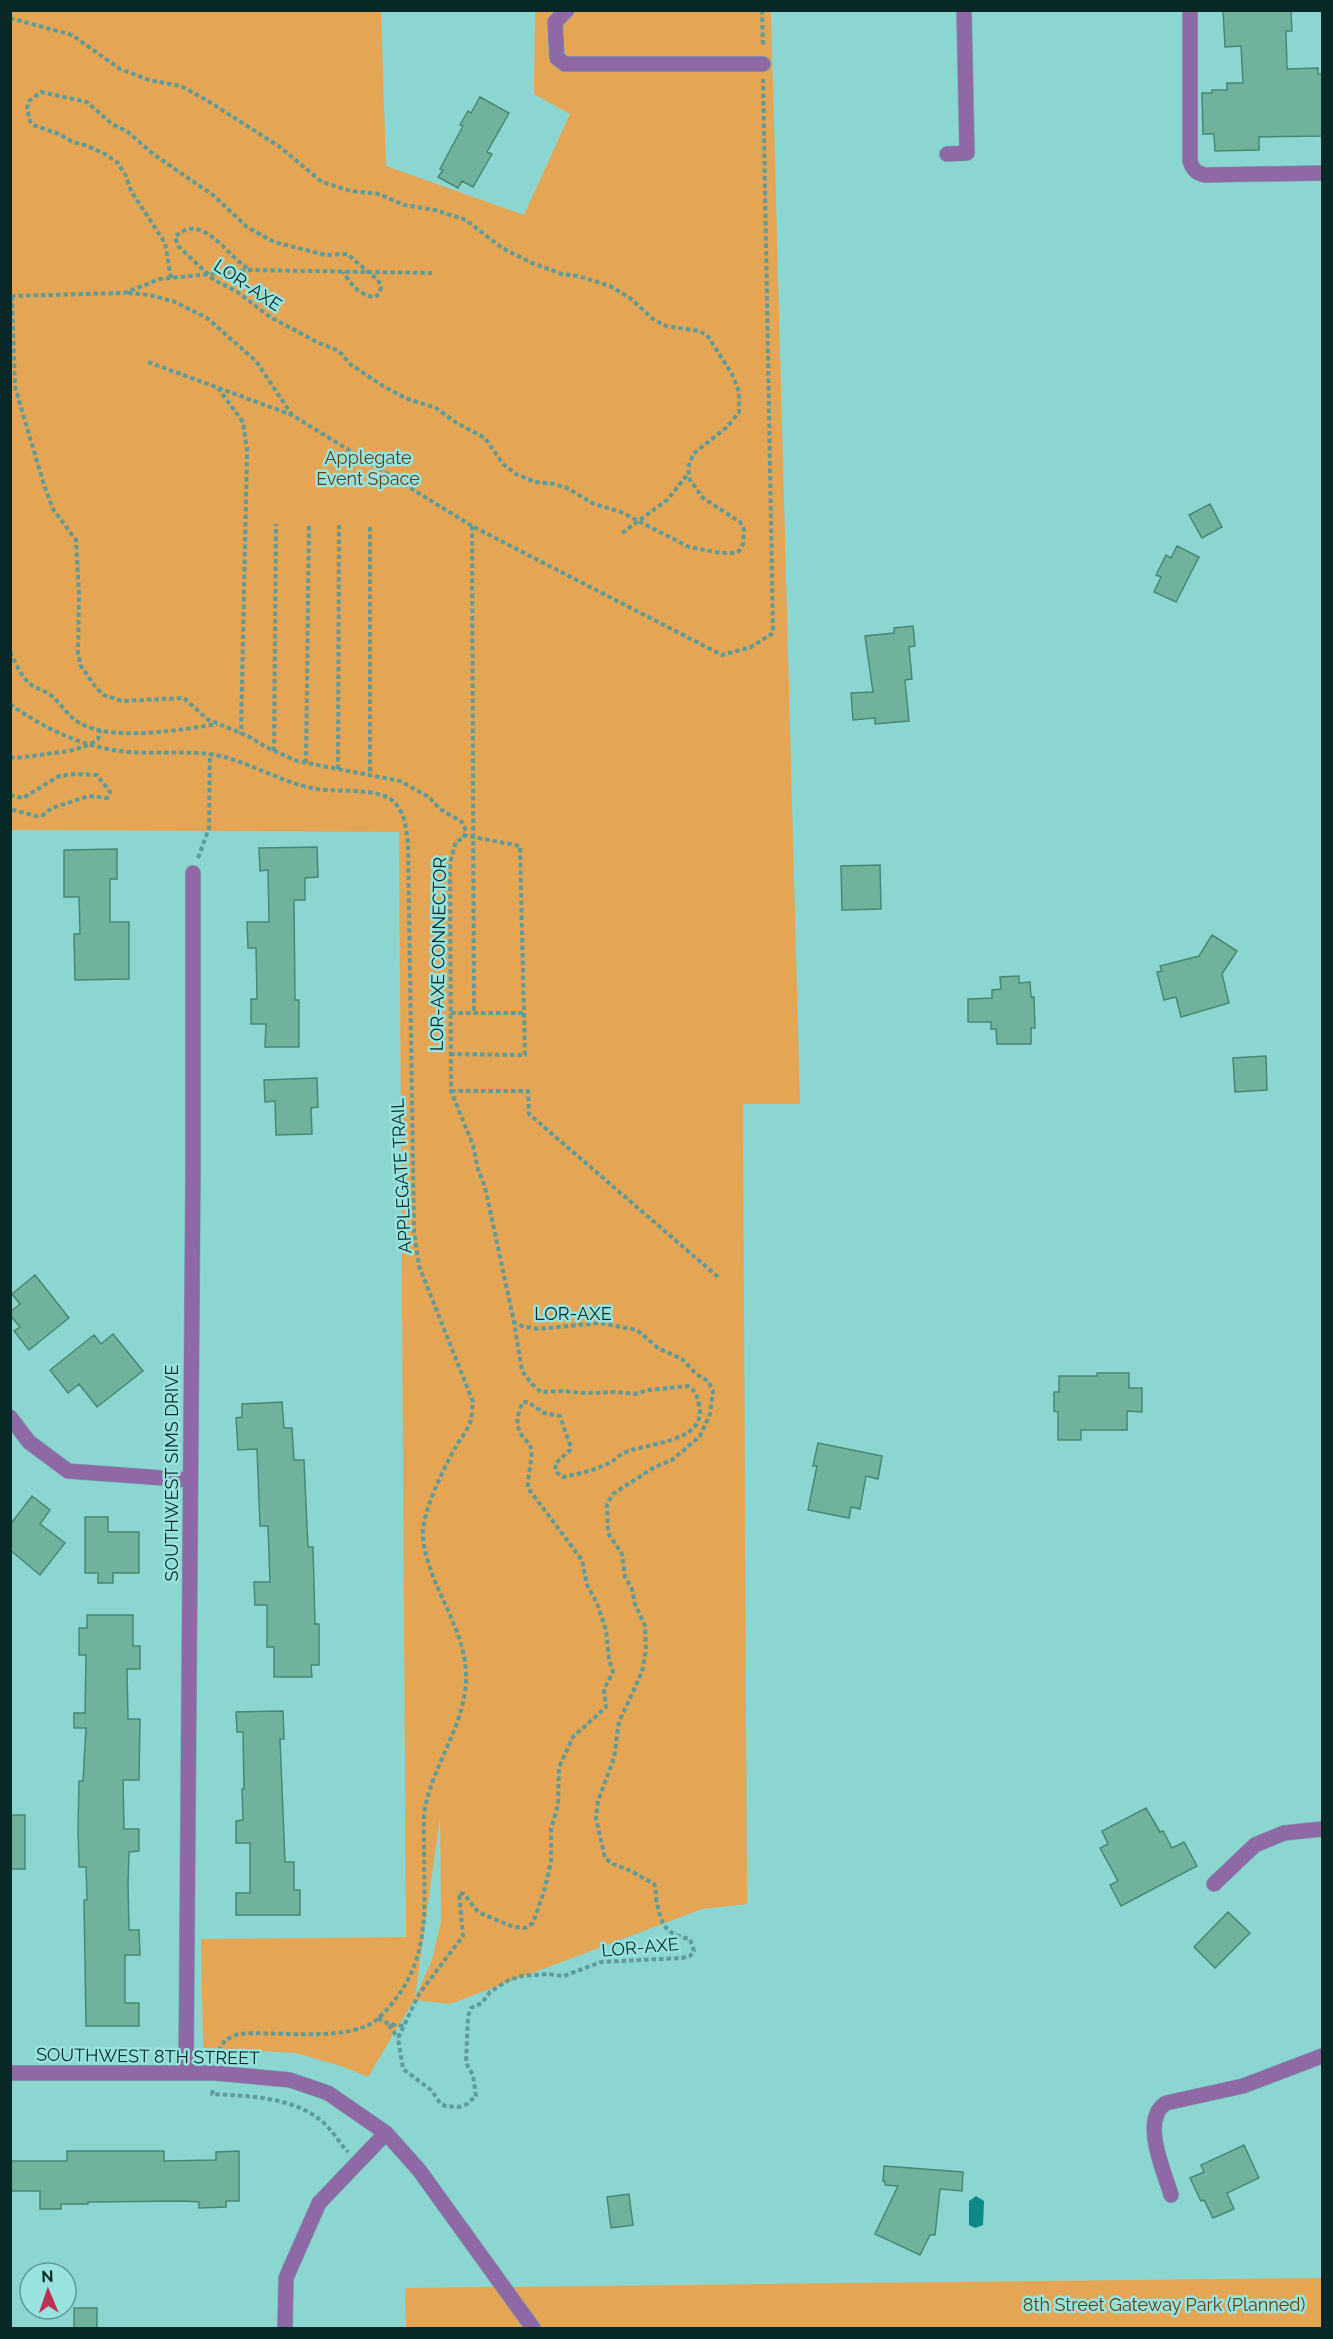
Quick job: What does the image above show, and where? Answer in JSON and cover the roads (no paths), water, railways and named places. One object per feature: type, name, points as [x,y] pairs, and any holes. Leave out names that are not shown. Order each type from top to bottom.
[{"type":"street","points":[[567,10],[555,22],[557,58],[565,64],[763,64]]},
{"type":"street","points":[[947,154],[967,153],[964,10]]},
{"type":"street","points":[[1190,10],[1190,162],[1193,169],[1198,174],[1205,175],[1323,173]]},
{"type":"street","name":"SOUTHWEST SIMS DRIVE","points":[[186,2073],[193,873]]},
{"type":"street","points":[[10,1417],[29,1442],[68,1471],[190,1480]]},
{"type":"street","points":[[1214,1884],[1255,1845],[1284,1833],[1323,1829]]},
{"type":"street","points":[[1171,2195],[1153,2132],[1154,2119],[1159,2108],[1166,2103],[1243,2086],[1323,2056]]},
{"type":"street","name":"SOUTHWEST 8TH STREET","points":[[10,2073],[186,2073],[290,2080],[328,2093],[386,2133],[419,2170],[533,2328]]},
{"type":"street","points":[[285,2328],[286,2278],[320,2203],[386,2133]]},
{"type":"water","points":[[976,2196],[984,2201],[983,2225],[975,2228],[969,2225],[969,2201]]},
{"type":"park label","name":"Applegate Event Space","points":[[368,467]]},
{"type":"park label","name":"8th Street Gateway Park (Planned)","points":[[1164,2304]]}]
